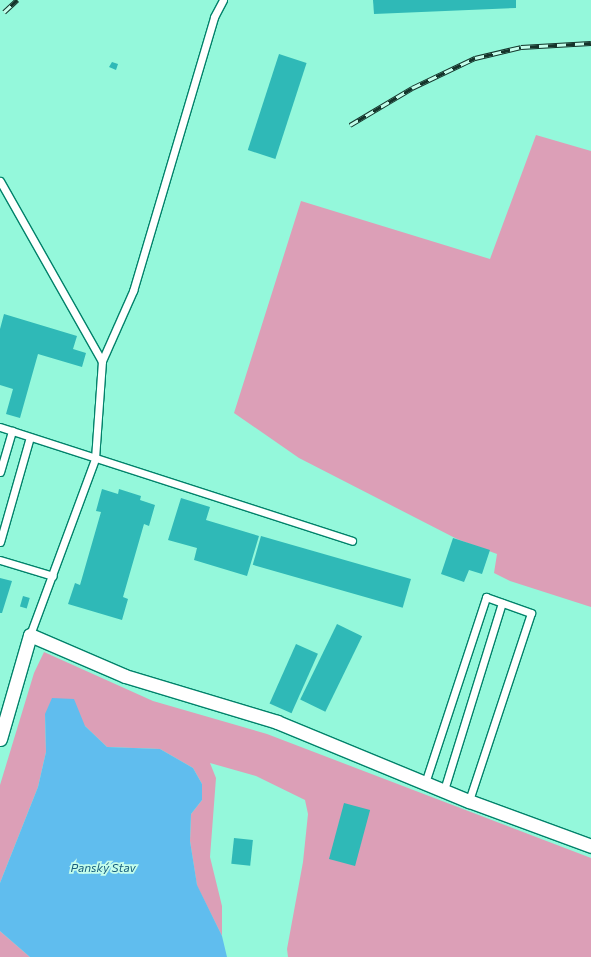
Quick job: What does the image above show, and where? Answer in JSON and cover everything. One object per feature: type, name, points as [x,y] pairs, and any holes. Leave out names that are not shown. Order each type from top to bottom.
[{"type":"street","points":[[0,739],[30,635],[125,676],[276,722],[469,801],[591,846]]},
{"type":"lane","points":[[30,635],[95,459],[102,361],[133,291],[214,17],[223,0]]},
{"type":"lane","points":[[0,182],[102,361]]},
{"type":"lane","points":[[0,427],[352,541]]},
{"type":"lane","points":[[0,472],[12,431]]},
{"type":"lane","points":[[0,542],[30,437]]},
{"type":"lane","points":[[0,560],[53,576]]},
{"type":"lane","points":[[425,783],[486,597],[530,613],[469,801]]},
{"type":"lane","points":[[444,790],[502,603]]},
{"type":"shaded area","points":[[536,135],[591,151],[591,607],[510,581],[494,573],[497,554],[457,539],[299,458],[234,413],[301,201],[490,259]]},
{"type":"shaded area","points":[[44,652],[153,701],[267,734],[591,858],[591,957],[288,957],[287,949],[303,862],[308,814],[305,800],[256,776],[210,763],[216,778],[210,857],[222,906],[222,936],[197,886],[190,841],[191,814],[202,800],[202,784],[193,768],[160,749],[107,747],[85,726],[45,714],[46,752],[38,787],[0,883],[0,785],[34,673]]},
{"type":"shaded area","points":[[0,931],[30,957],[0,957]]},
{"type":"water","name":"Panský Stav","points":[[52,698],[74,699],[85,726],[107,747],[160,749],[193,768],[202,784],[202,800],[191,814],[190,841],[197,885],[222,936],[227,957],[30,957],[0,931],[0,883],[38,787],[46,752],[45,714]]},
{"type":"building","points":[[373,0],[516,0],[516,8],[374,14]]},
{"type":"building","points":[[279,54],[307,63],[275,159],[248,150]]},
{"type":"building","points":[[112,62],[118,64],[116,70],[109,67]]},
{"type":"building","points":[[4,314],[77,336],[73,349],[86,353],[82,367],[38,354],[20,418],[6,414],[13,389],[0,385],[0,329]]},
{"type":"building","points":[[102,489],[118,494],[119,489],[141,496],[140,500],[155,505],[149,526],[144,524],[123,597],[128,599],[122,620],[68,604],[75,583],[80,585],[101,512],[96,511]]},
{"type":"building","points":[[181,498],[210,507],[206,520],[259,536],[247,576],[194,560],[197,548],[168,540]]},
{"type":"building","points":[[261,536],[411,579],[403,608],[253,565]]},
{"type":"building","points":[[453,538],[490,550],[482,574],[469,570],[464,582],[441,574]]},
{"type":"building","points":[[0,578],[12,581],[2,613],[0,613]]},
{"type":"building","points":[[23,596],[30,598],[27,609],[20,607]]},
{"type":"building","points":[[337,624],[362,636],[325,712],[300,699]]},
{"type":"building","points":[[296,644],[318,654],[291,713],[270,703]]},
{"type":"building","points":[[344,803],[370,810],[355,866],[329,859]]},
{"type":"building","points":[[234,838],[253,840],[250,866],[231,864]]},
{"type":"railway","points":[[4,12],[17,0]]},
{"type":"railway","points":[[350,125],[412,88],[475,58],[521,47],[591,43]]}]
